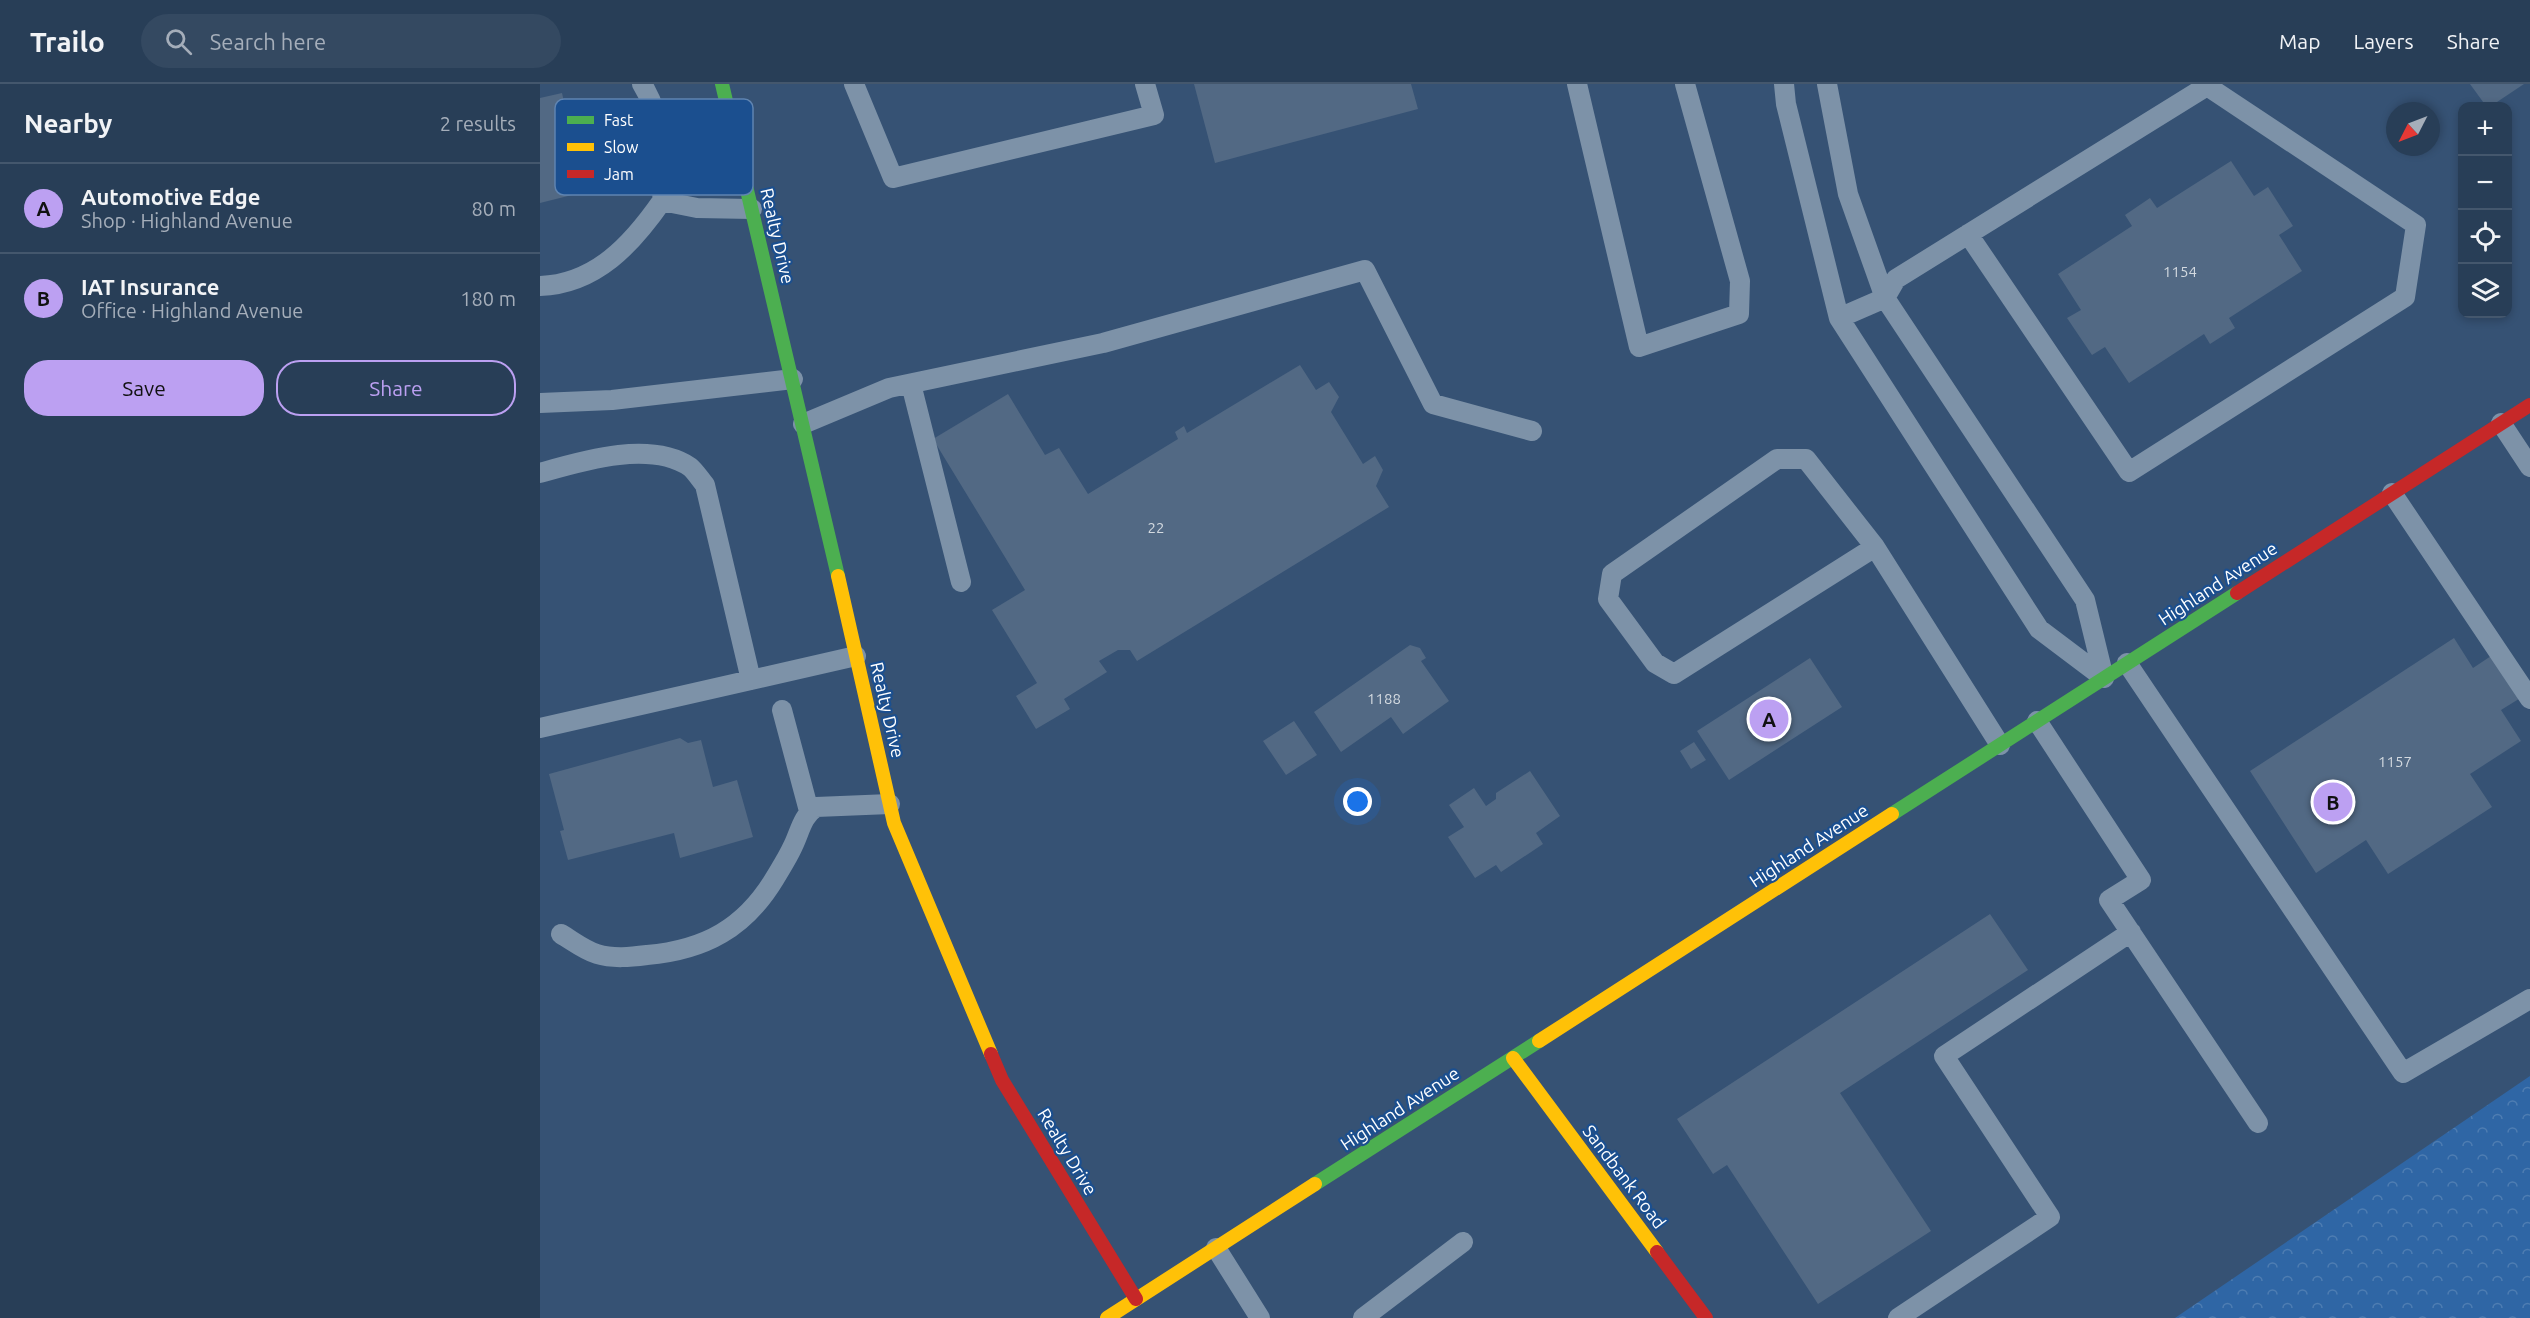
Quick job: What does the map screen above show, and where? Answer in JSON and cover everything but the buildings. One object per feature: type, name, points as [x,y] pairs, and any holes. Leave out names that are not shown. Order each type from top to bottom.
[{"type":"main road","name":"Realty Drive","points":[[723,84],[726,99]]},
{"type":"main road","name":"Realty Drive","points":[[749,195],[894,823],[1002,1080],[1136,1299]]},
{"type":"main road","name":"Highland Avenue","points":[[1107,1318],[2530,405]]},
{"type":"main road","name":"Sandbank Road","points":[[1513,1058],[1706,1318]]},
{"type":"lane","points":[[642,84],[648,99]]},
{"type":"lane","points":[[855,84],[893,178],[1154,115],[1145,84]]},
{"type":"lane","points":[[1577,84],[1639,347],[1739,314],[1740,281],[1685,84]]},
{"type":"lane","points":[[1784,84],[1786,104],[1839,318],[2038,629],[2104,678]]},
{"type":"lane","points":[[1827,84],[1848,194],[1885,298],[2085,600],[2104,678]]},
{"type":"lane","points":[[1839,318],[1885,298],[1896,279],[1968,234],[2207,86],[2416,225],[2405,297],[2129,472],[1968,234]]},
{"type":"lane","points":[[540,286],[549,286],[585,275],[617,256],[641,231],[662,201],[663,195]]},
{"type":"lane","points":[[662,201],[697,208],[752,209]]},
{"type":"lane","points":[[803,424],[889,388],[1103,343],[1365,270],[1433,404],[1532,431]]},
{"type":"lane","points":[[540,403],[612,400],[793,379]]},
{"type":"lane","points":[[911,384],[962,582]]},
{"type":"lane","points":[[2501,423],[2530,467]]},
{"type":"lane","points":[[540,473],[576,463],[624,454],[662,456],[690,467],[705,485],[751,680]]},
{"type":"lane","points":[[1875,547],[1674,674],[1655,663],[1608,599],[1612,574],[1777,459],[1806,459],[1875,547],[2000,745]]},
{"type":"lane","points":[[2392,493],[2530,699]]},
{"type":"lane","points":[[540,728],[856,656]]},
{"type":"lane","points":[[2127,663],[2403,1073],[2530,999]]},
{"type":"lane","points":[[783,710],[809,811]]},
{"type":"lane","points":[[2037,721],[2141,880],[2109,900],[2258,1123]]},
{"type":"lane","points":[[561,934],[586,950],[618,957],[688,949],[710,941],[734,925],[765,893],[793,847],[809,811],[816,807],[890,804]]},
{"type":"lane","points":[[1898,1318],[2050,1217],[1944,1056],[2131,932]]},
{"type":"lane","points":[[1364,1318],[1463,1242]]},
{"type":"lane","points":[[1216,1248],[1260,1318]]},
{"type":"green space","points":[[2530,1076],[2530,1318],[2175,1318]]},
{"type":"traffic: fast","points":[[722,84],[726,99]]},
{"type":"traffic: fast","points":[[748,195],[838,576]]},
{"type":"traffic: fast","points":[[1892,814],[2237,593]]},
{"type":"traffic: fast","points":[[1315,1184],[1539,1041]]},
{"type":"traffic: slow","points":[[838,576],[894,823],[991,1054]]},
{"type":"traffic: slow","points":[[1539,1041],[1892,814]]},
{"type":"traffic: slow","points":[[1513,1058],[1657,1252]]},
{"type":"traffic: slow","points":[[1107,1318],[1315,1184]]},
{"type":"traffic: jam","points":[[2237,593],[2530,405]]},
{"type":"traffic: jam","points":[[991,1054],[1002,1080],[1136,1299]]},
{"type":"traffic: jam","points":[[1657,1252],[1706,1318]]},
{"type":"place","name":"Automotive Edge","points":[[1769,719]]},
{"type":"place","name":"IAT Insurance","points":[[2333,802]]}]
